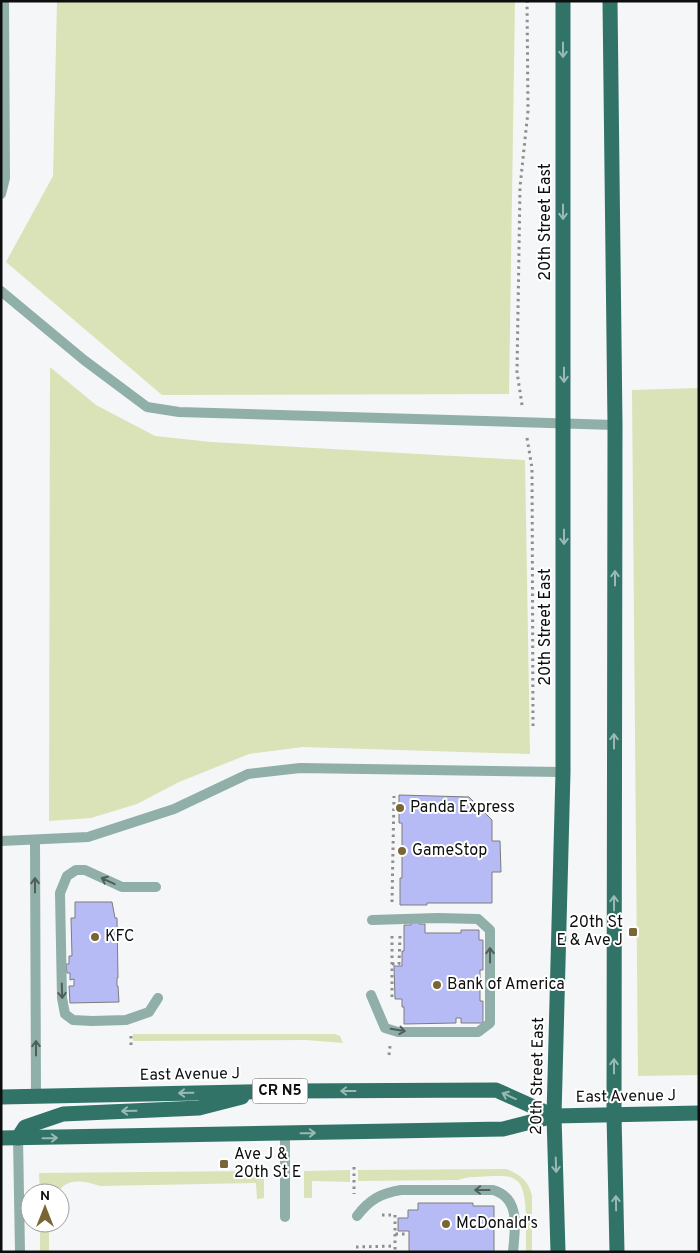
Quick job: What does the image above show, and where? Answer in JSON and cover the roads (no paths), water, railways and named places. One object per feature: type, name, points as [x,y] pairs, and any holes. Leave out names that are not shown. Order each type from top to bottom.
[{"type":"main road","name":"20th Street East","points":[[558,1252],[554,1116],[562,772],[564,423],[563,1]]},
{"type":"main road","points":[[610,1],[615,425],[614,1114],[617,1252]]},
{"type":"main road","name":"East Avenue J","points":[[2,1098],[262,1091],[496,1090],[554,1116]]},
{"type":"main road","points":[[18,1138],[25,1127],[63,1114],[199,1108],[262,1091]]},
{"type":"main road","name":"East Avenue J","points":[[1,1138],[503,1129],[554,1116],[699,1112]]},
{"type":"lane","points":[[1,194],[5,178],[4,1]]},
{"type":"lane","points":[[1,291],[84,360],[147,407],[179,412],[615,425]]},
{"type":"lane","points":[[1,841],[88,837],[174,809],[248,774],[300,768],[562,772]]},
{"type":"lane","points":[[34,840],[36,1096]]},
{"type":"lane","points":[[156,887],[122,887],[85,870],[76,870],[67,876],[60,893],[60,902],[62,998],[65,1014],[73,1020],[126,1020],[149,1012],[158,998]]},
{"type":"lane","points":[[371,995],[385,1028],[398,1032],[478,1032],[490,1023],[490,930],[478,919],[372,920]]},
{"type":"lane","points":[[285,1134],[285,1217]]},
{"type":"lane","points":[[18,1138],[20,1252]]},
{"type":"lane","points":[[357,1216],[371,1200],[387,1192],[401,1190],[493,1190],[503,1193],[511,1202],[514,1215],[513,1252]]},
{"type":"place","name":"Panda Express","points":[[400,808]]},
{"type":"place","name":"GameStop","points":[[402,851]]},
{"type":"place","name":"20th St E & Ave J","points":[[633,932]]},
{"type":"place","name":"KFC","points":[[95,937]]},
{"type":"place","name":"Bank of America","points":[[437,985]]},
{"type":"place","name":"Ave J & 20th St E","points":[[224,1164]]},
{"type":"place","name":"McDonald's","points":[[446,1224]]}]
